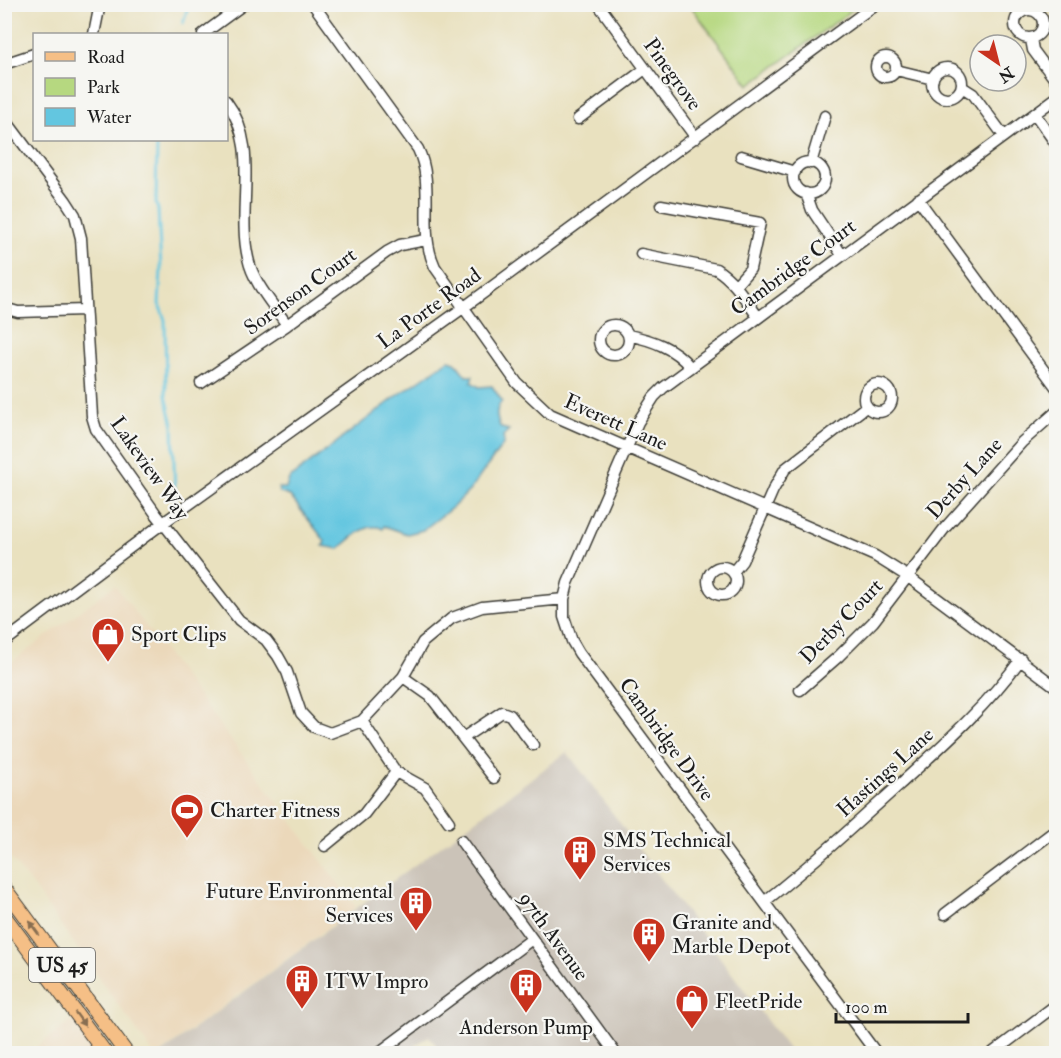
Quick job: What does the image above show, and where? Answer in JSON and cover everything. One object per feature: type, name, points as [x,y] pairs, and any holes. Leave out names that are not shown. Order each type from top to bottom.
[{"type":"main road","name":"US 45","points":[[4,888],[127,1053]]},
{"type":"main road","name":"US 45","points":[[4,916],[106,1053]]},
{"type":"street","points":[[94,33],[100,4]]},
{"type":"street","points":[[204,33],[244,4]]},
{"type":"street","name":"Everett Lane","points":[[314,4],[418,148],[426,175],[426,240],[429,255],[435,267],[517,383],[550,414],[853,544],[907,576],[1056,687]]},
{"type":"street","name":"Pinegrove","points":[[598,4],[696,138]]},
{"type":"street","name":"La Porte Road","points":[[4,642],[163,523],[463,308],[876,4]]},
{"type":"street","points":[[1026,8],[1041,17],[1043,28],[1036,37],[1031,39],[1020,36],[1016,32],[1015,21],[1026,8]]},
{"type":"street","points":[[1031,39],[1034,50],[1056,81]]},
{"type":"street","points":[[4,64],[33,54]]},
{"type":"street","points":[[951,68],[961,75],[962,87],[955,96],[943,97],[934,90],[933,79],[940,69],[951,68]]},
{"type":"street","points":[[578,119],[645,69]]},
{"type":"street","points":[[896,70],[933,79]]},
{"type":"street","points":[[962,87],[973,94],[1004,136]]},
{"type":"street","name":"Cambridge Court","points":[[626,448],[638,422],[663,388],[1056,98]]},
{"type":"street","points":[[228,104],[236,116],[244,141],[247,257],[259,284],[287,326]]},
{"type":"street","points":[[1035,114],[1056,144]]},
{"type":"street","points":[[811,162],[825,116]]},
{"type":"street","name":"Lakeview Way","points":[[4,118],[75,215],[81,238],[92,416],[96,429],[163,523],[239,620],[266,640],[278,656],[287,672],[301,713],[314,727],[330,733],[362,721]]},
{"type":"street","points":[[741,156],[795,172]]},
{"type":"street","points":[[806,193],[818,191],[825,181],[823,169],[811,162],[801,165],[795,172],[794,181],[796,187],[806,193],[812,210],[842,255]]},
{"type":"street","points":[[918,199],[1056,387]]},
{"type":"street","points":[[661,205],[760,223],[750,269],[736,285]]},
{"type":"street","name":"Sorenson Court","points":[[201,383],[287,326],[387,252],[400,245],[426,240]]},
{"type":"street","points":[[641,254],[716,269],[736,285],[758,317]]},
{"type":"street","points":[[4,308],[18,312],[85,310]]},
{"type":"street","points":[[628,335],[650,340],[676,353],[690,367]]},
{"type":"street","points":[[733,572],[742,561],[785,469],[867,406]]},
{"type":"street","name":"Derby Lane","points":[[907,576],[944,529],[1005,460],[1056,412]]},
{"type":"street","name":"Cambridge Drive","points":[[626,448],[572,573],[564,598],[567,627],[572,641],[877,1053]]},
{"type":"street","name":"Derby Court","points":[[800,690],[863,632],[907,576]]},
{"type":"street","points":[[449,822],[425,788],[396,772],[362,721],[403,677],[423,642],[452,618],[482,607],[564,598]]},
{"type":"street","name":"Hastings Lane","points":[[764,902],[819,858],[964,725],[995,693],[1021,659]]},
{"type":"street","points":[[403,677],[430,696],[494,778]]},
{"type":"street","points":[[463,738],[502,712],[510,715],[533,745]]},
{"type":"street","points":[[325,846],[364,814],[396,772]]},
{"type":"street","points":[[945,914],[1056,831]]},
{"type":"street","name":"97th Avenue","points":[[461,841],[616,1053]]},
{"type":"street","points":[[377,1053],[532,939]]},
{"type":"street","points":[[991,1053],[1056,1005]]},
{"type":"shaded area","points":[[115,585],[356,907],[160,1053],[153,1053],[5,851],[5,667]]},
{"type":"shaded area","points":[[567,752],[791,1053],[442,1053],[429,1036],[404,1053],[160,1054]]},
{"type":"shaded area","points":[[76,1018],[102,1054],[27,1054]]},
{"type":"green space","points":[[690,5],[859,5],[749,85]]},
{"type":"water","points":[[449,360],[455,362],[466,376],[473,376],[471,382],[479,387],[492,386],[502,401],[498,407],[498,421],[501,428],[509,430],[503,436],[504,443],[470,490],[453,507],[423,530],[407,534],[384,526],[383,529],[371,527],[359,532],[339,549],[323,546],[325,541],[290,496],[280,493],[278,488],[286,488],[289,479],[397,396]]},
{"type":"waterway","points":[[183,23],[189,4]]},
{"type":"waterway","points":[[157,141],[156,203],[161,269],[159,304],[165,320],[166,396],[173,425],[175,499]]},
{"type":"place","name":"Sport Clips","points":[[108,663]]},
{"type":"place","name":"Charter Fitness","points":[[187,839]]},
{"type":"place","name":"SMS Technical Services","points":[[580,881]]},
{"type":"place","name":"Future Environmental Services","points":[[416,932]]},
{"type":"place","name":"Granite and Marble Depot","points":[[649,963]]},
{"type":"place","name":"ITW Impro","points":[[302,1010]]},
{"type":"place","name":"Anderson Pump","points":[[526,1014]]},
{"type":"place","name":"FleetPride","points":[[692,1030]]}]
